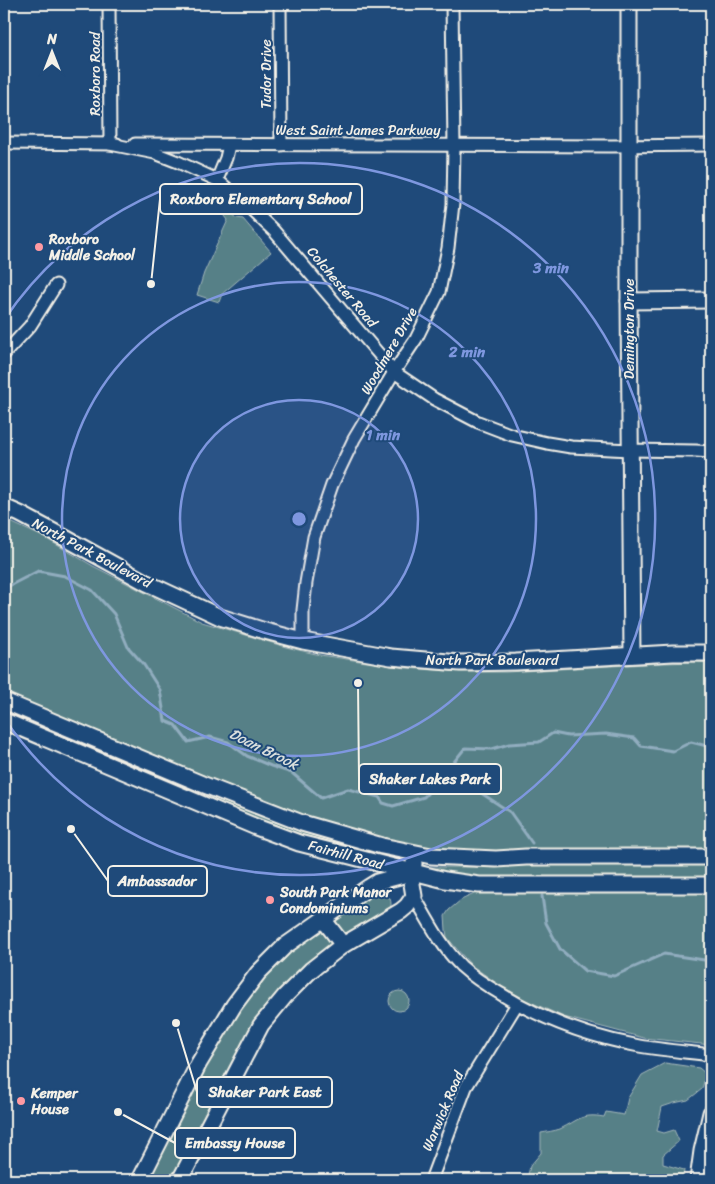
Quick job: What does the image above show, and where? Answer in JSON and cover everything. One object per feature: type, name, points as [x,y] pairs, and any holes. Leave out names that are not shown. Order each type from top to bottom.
[{"type":"main road","name":"Demington Drive","points":[[629,4],[632,655]]},
{"type":"main road","points":[[629,301],[711,300]]},
{"type":"main road","name":"North Park Boulevard","points":[[4,507],[147,583],[220,618],[303,642],[391,658],[460,662],[516,662],[632,655],[711,653]]},
{"type":"main road","name":"Fairhill Road","points":[[4,701],[202,784],[302,823],[356,839],[415,853],[431,856],[496,859],[526,857],[711,857]]},
{"type":"main road","name":"Fairhill Road","points":[[4,721],[256,828],[299,843],[444,880],[479,885],[711,885]]},
{"type":"main road","points":[[70,748],[77,732]]},
{"type":"main road","points":[[180,1180],[261,1025],[285,996],[311,970],[343,945],[407,906],[414,896],[412,884],[415,853]]},
{"type":"main road","points":[[140,1180],[199,1063],[234,1005],[258,973],[285,946],[377,882],[413,872]]},
{"type":"main road","points":[[322,919],[343,945]]},
{"type":"main road","points":[[698,1180],[702,1151],[711,1113]]},
{"type":"street","name":"Roxboro Road","points":[[109,4],[110,144]]},
{"type":"street","name":"Tudor Drive","points":[[280,4],[281,145]]},
{"type":"street","name":"Woodmere Drive","points":[[303,642],[303,610],[314,537],[332,485],[354,439],[416,339],[439,292],[448,248],[453,204],[452,4]]},
{"type":"street","name":"West Saint James Parkway","points":[[4,143],[454,146],[711,145]]},
{"type":"street","name":"Colchester Road","points":[[110,144],[155,154],[178,162],[217,180],[274,230],[394,372],[434,399],[456,411],[512,435],[548,444],[630,450],[711,452]]},
{"type":"street","points":[[217,180],[229,145]]},
{"type":"street","points":[[4,354],[30,326],[56,284]]},
{"type":"street","points":[[4,497],[20,514]]},
{"type":"street","points":[[194,802],[202,784]]},
{"type":"street","points":[[414,896],[446,949],[461,966],[478,980],[517,1004],[551,1020],[608,1039],[641,1046],[711,1054]]},
{"type":"street","name":"Warwick Road","points":[[431,1180],[466,1087],[517,1004]]},
{"type":"green space","points":[[225,208],[237,218],[243,219],[271,252],[222,294],[219,302],[197,295],[204,273],[228,220],[222,212]]},
{"type":"green space","points":[[4,519],[45,538],[93,566],[202,622],[320,655],[406,668],[463,672],[506,672],[663,663],[711,663],[711,852],[495,852],[430,848],[367,836],[311,821],[4,695]]},
{"type":"green space","points":[[82,741],[194,788],[193,792],[79,745]]},
{"type":"green space","points":[[204,793],[398,856],[401,862],[303,838],[205,799]]},
{"type":"green space","points":[[525,863],[711,863],[711,880],[461,878],[426,868],[498,867]]},
{"type":"green space","points":[[711,889],[711,1045],[644,1038],[564,1017],[526,1000],[498,984],[471,965],[447,937],[445,916],[449,910],[461,900],[481,891]]},
{"type":"green space","points":[[386,895],[390,899],[390,912],[345,937],[334,924],[334,920],[369,896]]},
{"type":"green space","points":[[315,931],[329,934],[332,941],[331,947],[282,993],[176,1180],[145,1180],[197,1079],[243,1000],[284,954]]},
{"type":"green space","points":[[395,991],[403,991],[409,997],[409,1005],[403,1011],[395,1011],[389,1005],[389,997]]},
{"type":"green space","points":[[665,1063],[699,1068],[706,1074],[702,1089],[688,1100],[662,1107],[657,1131],[664,1133],[674,1130],[679,1141],[663,1155],[663,1164],[684,1170],[683,1180],[527,1180],[530,1166],[541,1153],[541,1133],[560,1129],[585,1117],[604,1117],[606,1112],[624,1115],[628,1098],[642,1075]]},
{"type":"waterway","name":"Doan Brook","points":[[4,591],[9,586],[38,571],[65,576],[92,590],[114,614],[128,647],[144,665],[160,690],[165,721],[175,725],[188,742],[210,737],[228,742],[247,756],[292,773],[321,798],[348,789],[379,797],[383,803],[393,806],[424,797],[465,748],[492,749],[509,744],[539,742],[553,733],[568,736],[606,734],[634,738],[641,746],[673,751],[691,742],[711,747]]},
{"type":"waterway","name":"Doan Brook","points":[[444,774],[478,791],[510,812],[532,843]]},
{"type":"waterway","name":"Doan Brook","points":[[542,896],[546,923],[560,949],[585,971],[614,976],[664,954],[711,961]]},
{"type":"place","name":"Roxboro Middle School","points":[[39,247]]},
{"type":"place","name":"Roxboro Elementary School","points":[[151,284]]},
{"type":"place","name":"Shaker Lakes Park","points":[[358,683]]},
{"type":"place","name":"Ambassador","points":[[71,829]]},
{"type":"place","name":"South Park Manor Condominiums","points":[[270,900]]},
{"type":"place","name":"Shaker Park East","points":[[176,1023]]},
{"type":"place","name":"Kemper House","points":[[21,1101]]},
{"type":"place","name":"Embassy House","points":[[118,1112]]}]
